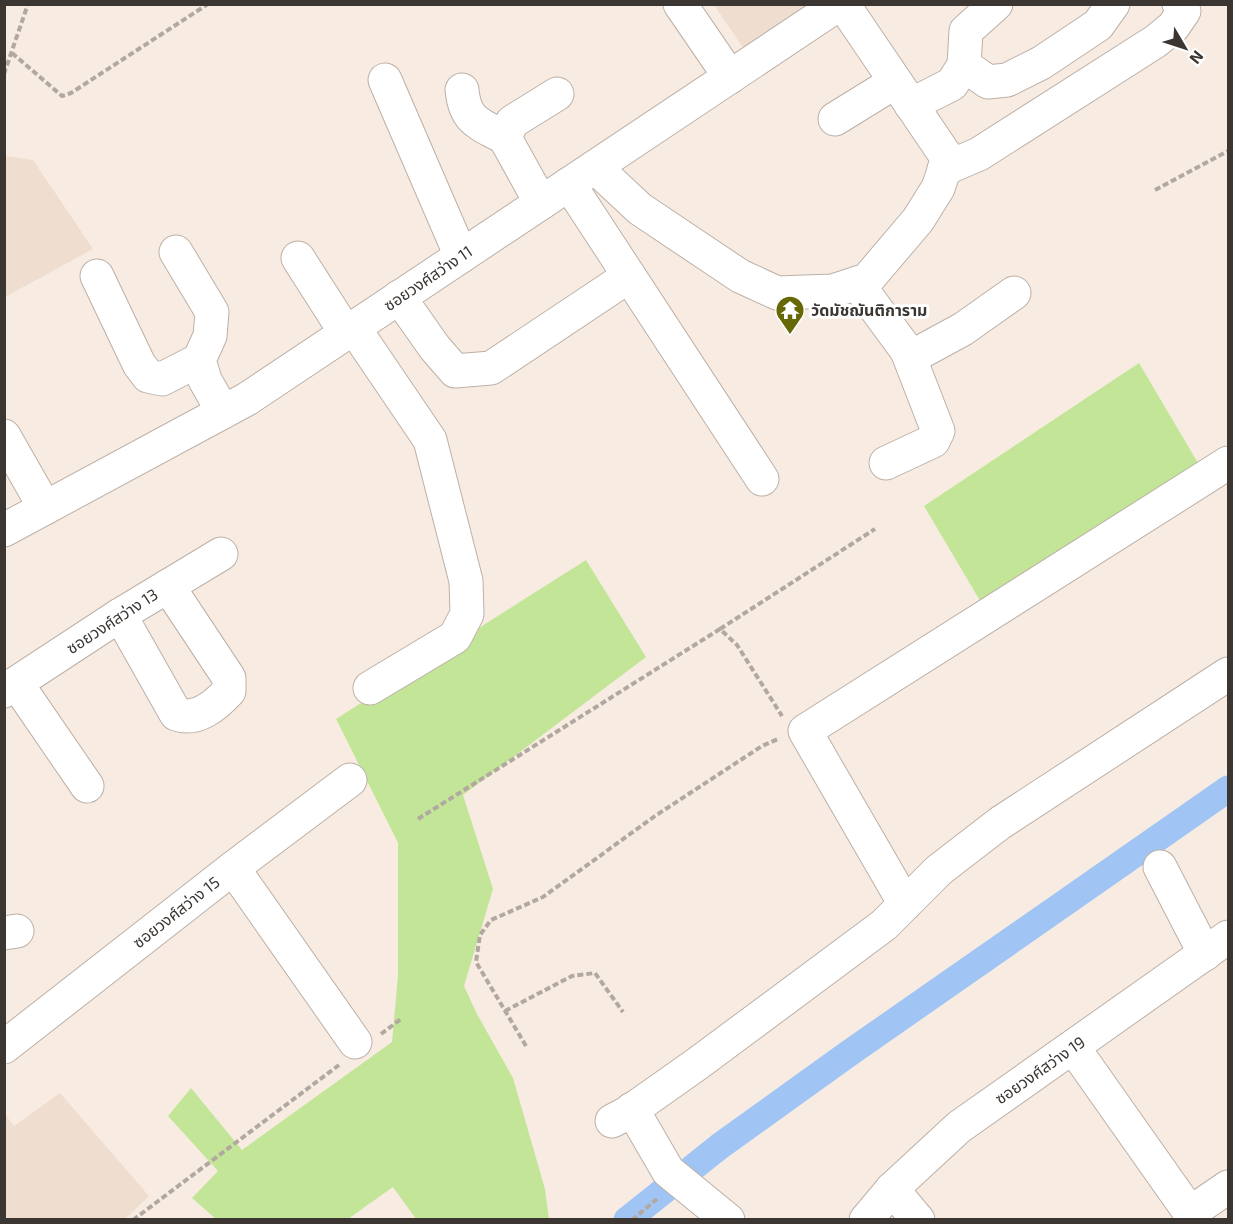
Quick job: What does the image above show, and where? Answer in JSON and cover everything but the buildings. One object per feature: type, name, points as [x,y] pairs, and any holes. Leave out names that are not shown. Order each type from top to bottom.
[{"type":"street","points":[[680,4],[730,77]]},
{"type":"street","points":[[582,176],[640,209],[740,276],[777,293],[832,291],[867,280],[918,220],[938,188],[948,159],[841,4]]},
{"type":"street","name":"ซอยวงศ์สว่าง 11","points":[[4,530],[247,399],[841,4]]},
{"type":"street","points":[[835,119],[903,94],[952,84],[964,65],[966,31],[996,4]]},
{"type":"street","points":[[964,65],[988,82],[1007,80],[1041,63],[1098,25],[1113,4]]},
{"type":"street","points":[[944,169],[979,154],[1156,41],[1173,27],[1184,11],[1179,4]]},
{"type":"street","points":[[385,80],[461,256]]},
{"type":"street","points":[[462,90],[464,108],[475,122],[505,138],[541,203]]},
{"type":"street","points":[[505,138],[512,122],[557,94]]},
{"type":"street","points":[[582,176],[629,276],[762,480]]},
{"type":"street","points":[[176,252],[212,312],[210,336],[200,360],[205,380],[223,412]]},
{"type":"street","points":[[298,258],[430,440],[466,581],[467,614],[455,637],[370,688]]},
{"type":"street","points":[[97,276],[139,364],[148,375],[162,379],[200,360]]},
{"type":"street","points":[[399,297],[435,348],[455,371],[485,369],[491,368],[629,276]]},
{"type":"street","points":[[857,283],[907,351],[938,430],[933,441],[886,464]]},
{"type":"street","points":[[907,351],[917,354],[963,329],[1014,293]]},
{"type":"street","points":[[4,436],[45,508]]},
{"type":"street","points":[[905,904],[799,732],[1228,463]]},
{"type":"street","name":"ซอยวงศ์สว่าง 13","points":[[11,687],[120,615],[221,554]]},
{"type":"street","points":[[120,615],[176,714],[185,717],[199,714],[218,703],[230,691],[228,678],[168,586]]},
{"type":"street","points":[[728,1220],[674,1185],[622,1115],[818,976],[884,925],[939,870],[1000,823],[1228,674]]},
{"type":"street","points":[[11,687],[87,786]]},
{"type":"street","name":"ซอยวงศ์สว่าง 15","points":[[4,1047],[233,868],[351,780]]},
{"type":"street","points":[[1160,867],[1217,946]]},
{"type":"street","points":[[233,868],[357,1048]]},
{"type":"street","name":"ซอยวงศ์สว่าง 19","points":[[866,1220],[891,1189],[959,1127],[1217,946]]},
{"type":"street","points":[[1072,1047],[1192,1216],[1228,1188]]},
{"type":"street","points":[[891,1189],[918,1220]]},
{"type":"path","points":[[4,74],[28,4]]},
{"type":"path","points":[[12,53],[62,96],[71,93],[208,4]]},
{"type":"path","points":[[1155,190],[1228,151]]},
{"type":"path","points":[[418,819],[875,529]]},
{"type":"path","points":[[526,1046],[476,962],[480,935],[491,920],[543,897],[656,816],[762,746],[799,732],[737,645],[720,629]]},
{"type":"path","points":[[505,1011],[572,976],[596,973],[623,1012]]},
{"type":"path","points":[[133,1220],[357,1048],[401,1019]]},
{"type":"path","points":[[632,1220],[674,1185]]},
{"type":"shaded area","points":[[714,5],[816,5],[746,52]]},
{"type":"shaded area","points":[[5,156],[33,160],[93,249],[5,297]]},
{"type":"shaded area","points":[[60,1093],[149,1196],[125,1219],[5,1219],[5,1114],[14,1126]]},
{"type":"green space","points":[[1139,363],[1198,463],[982,604],[924,506]]},
{"type":"green space","points":[[586,560],[646,657],[463,795],[493,889],[464,986],[513,1078],[545,1189],[549,1219],[416,1219],[393,1187],[348,1219],[216,1219],[192,1198],[218,1171],[168,1116],[191,1088],[242,1150],[392,1042],[398,976],[398,843],[336,719]]},
{"type":"waterway","points":[[627,1220],[720,1146],[848,1054],[1228,789]]},
{"type":"place","name":"วัดมัชฌันติการาม","points":[[790,336]]}]
